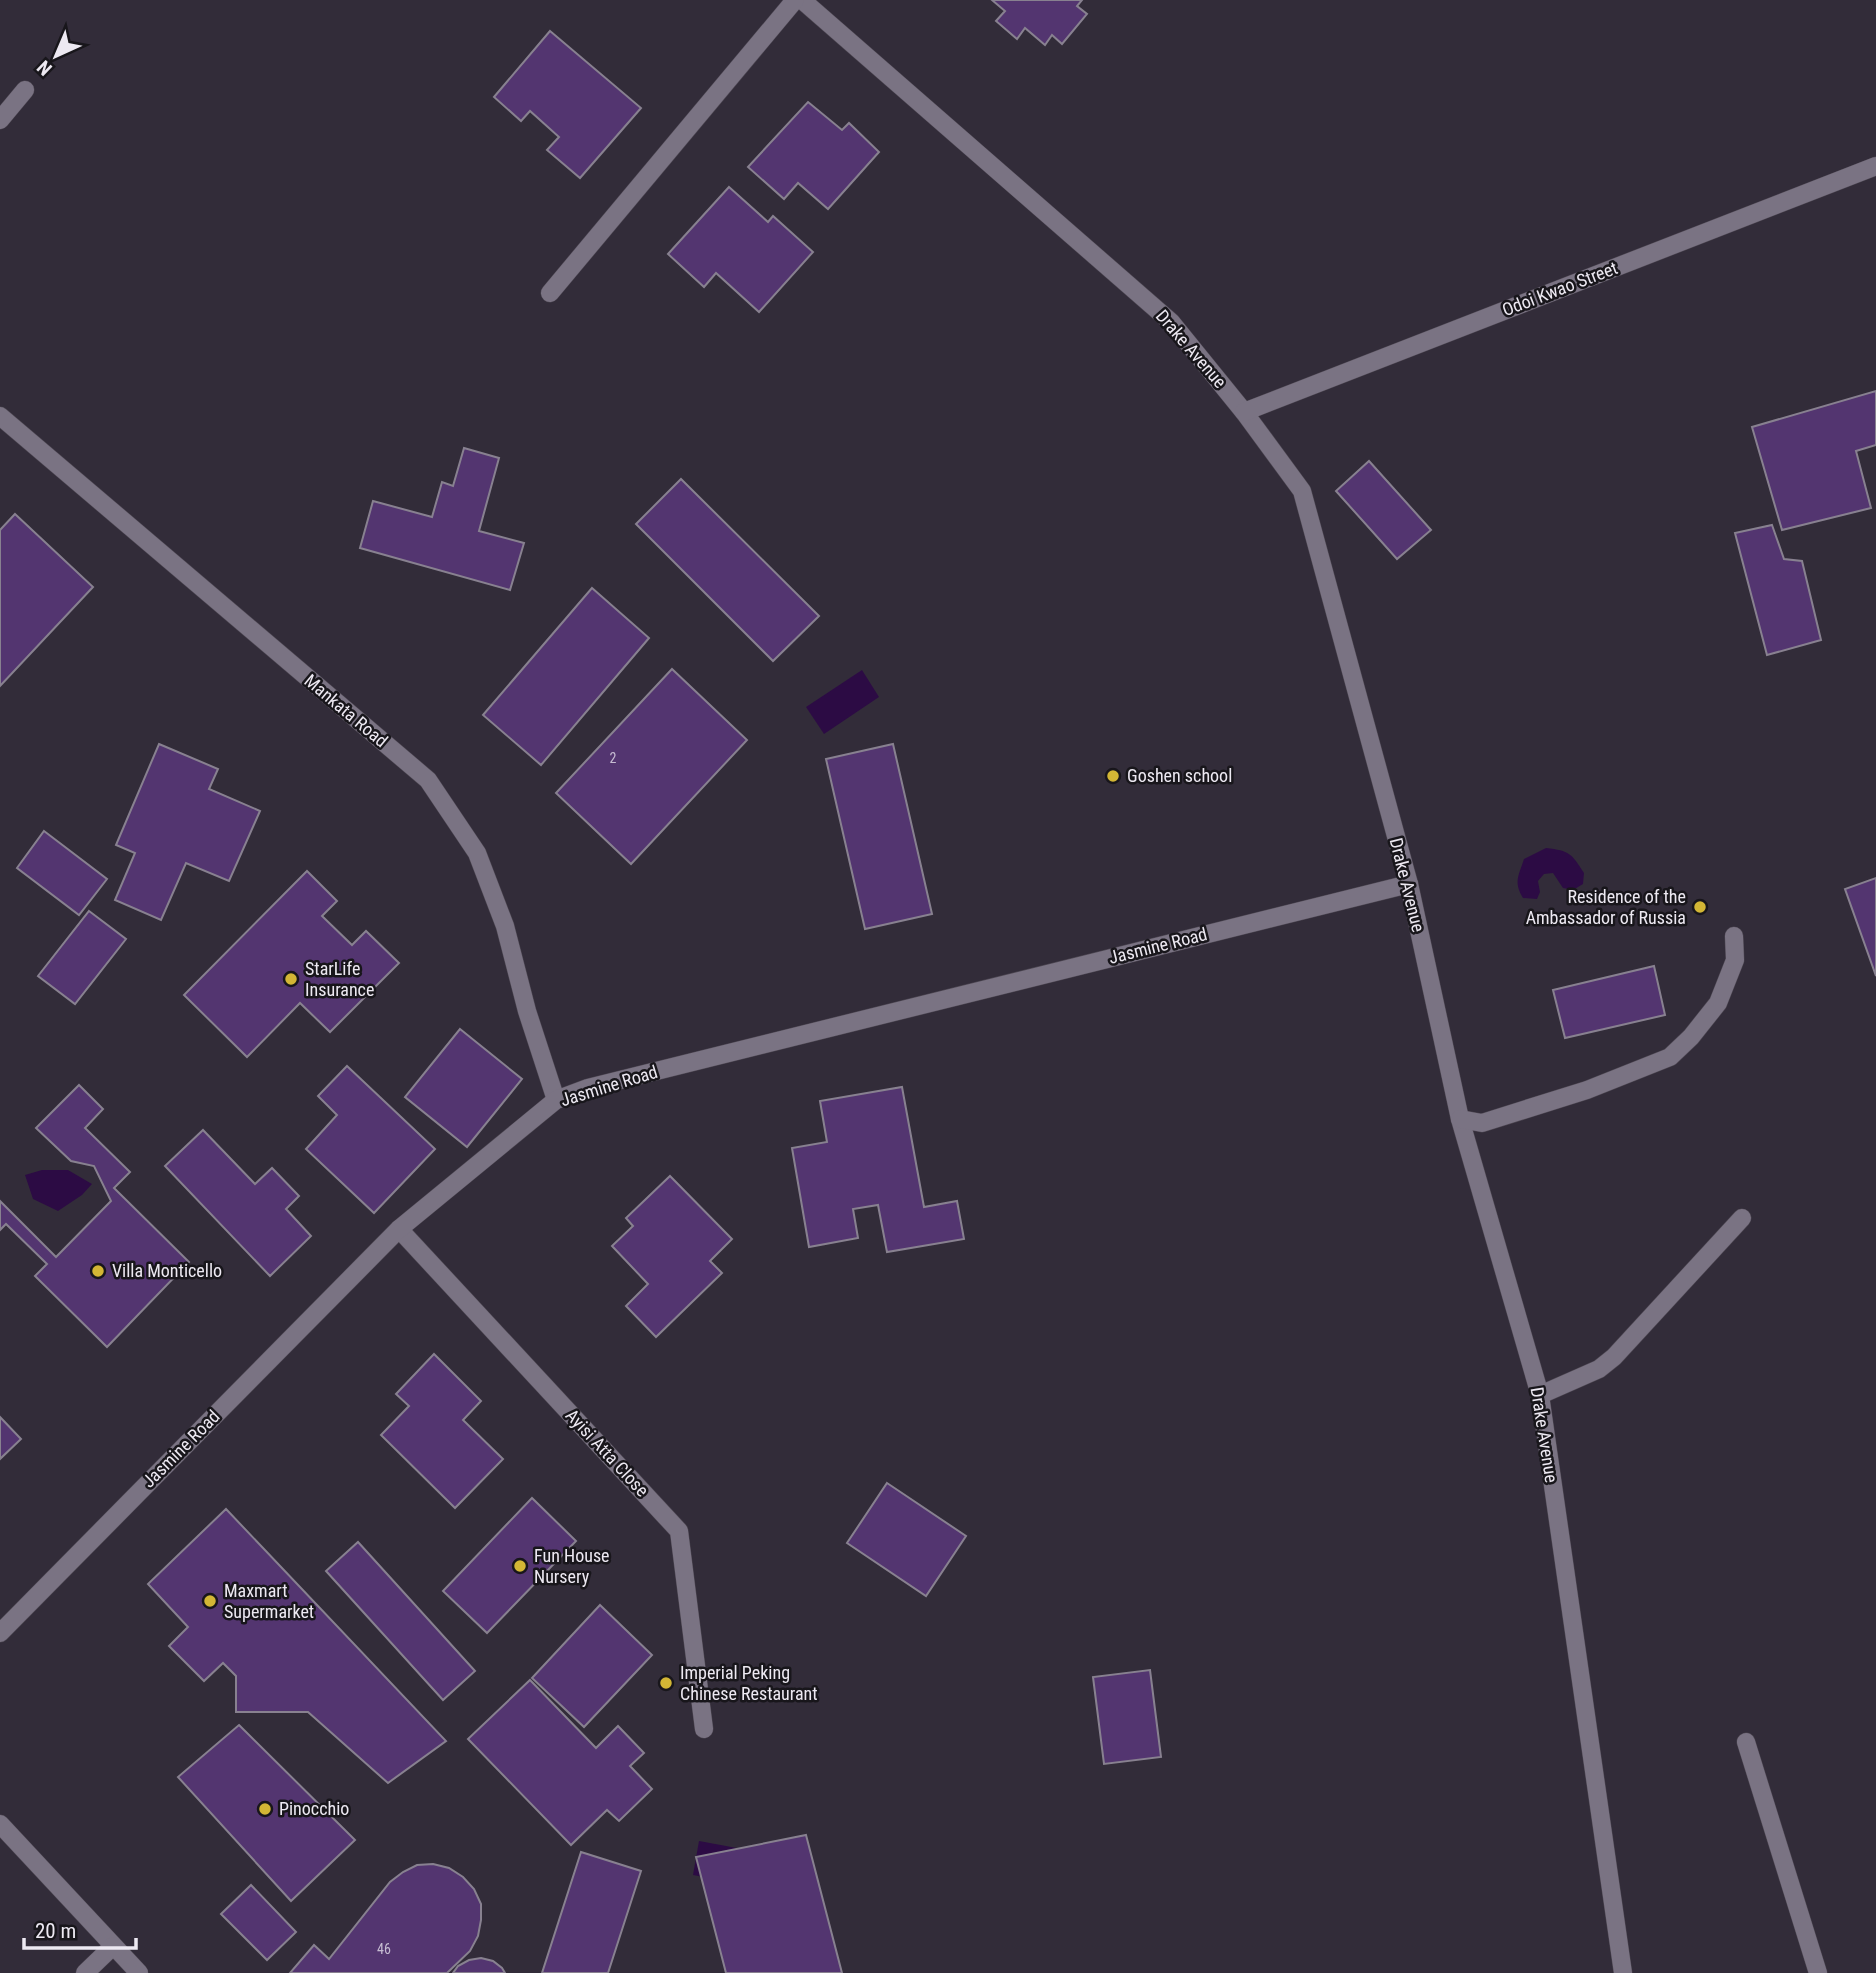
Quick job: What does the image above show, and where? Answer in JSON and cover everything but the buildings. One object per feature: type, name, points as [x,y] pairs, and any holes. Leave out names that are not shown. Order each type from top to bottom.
[{"type":"street","points":[[550,293],[795,0]]},
{"type":"street","name":"Drake Avenue","points":[[802,0],[1171,321],[1244,412],[1302,491],[1409,884],[1460,1119],[1540,1395],[1623,1973]]},
{"type":"street","points":[[0,120],[25,90]]},
{"type":"street","name":"Odoi Kwao Street","points":[[1244,412],[1876,166]]},
{"type":"street","name":"Mankata Road","points":[[0,416],[428,780],[477,853],[505,926],[527,1011],[556,1100]]},
{"type":"street","name":"Jasmine Road","points":[[0,1633],[399,1229],[556,1100],[588,1088],[1409,884]]},
{"type":"street","points":[[1460,1119],[1482,1123],[1587,1090],[1670,1057],[1692,1037],[1718,1003],[1735,960],[1734,936]]},
{"type":"street","points":[[1540,1395],[1599,1369],[1614,1357],[1742,1219]]},
{"type":"street","name":"Ayisi Atta Close","points":[[399,1229],[679,1531],[704,1729]]},
{"type":"street","points":[[1746,1742],[1818,1973]]},
{"type":"street","points":[[0,1824],[139,1973]]},
{"type":"street","points":[[85,1973],[113,1946]]},
{"type":"shaded area","points":[[862,670],[879,697],[824,734],[806,707]]},
{"type":"shaded area","points":[[1546,848],[1560,850],[1573,857],[1584,873],[1583,884],[1573,890],[1563,888],[1553,873],[1544,874],[1538,881],[1540,892],[1537,899],[1523,898],[1518,883],[1524,859]]},
{"type":"shaded area","points":[[42,1170],[68,1170],[92,1184],[82,1195],[58,1211],[33,1199],[25,1175]]},
{"type":"shaded area","points":[[699,1841],[769,1854],[763,1888],[693,1875]]},
{"type":"place","name":"Goshen school","points":[[1113,776]]},
{"type":"place","name":"Residence of the Ambassador of Russia","points":[[1700,907]]},
{"type":"place","name":"StarLife Insurance","points":[[291,979]]},
{"type":"place","name":"Villa Monticello","points":[[98,1271]]},
{"type":"place","name":"Fun House Nursery","points":[[520,1566]]},
{"type":"place","name":"Maxmart Supermarket","points":[[210,1601]]},
{"type":"place","name":"Imperial Peking Chinese Restaurant","points":[[666,1683]]},
{"type":"place","name":"Pinocchio","points":[[265,1809]]}]
